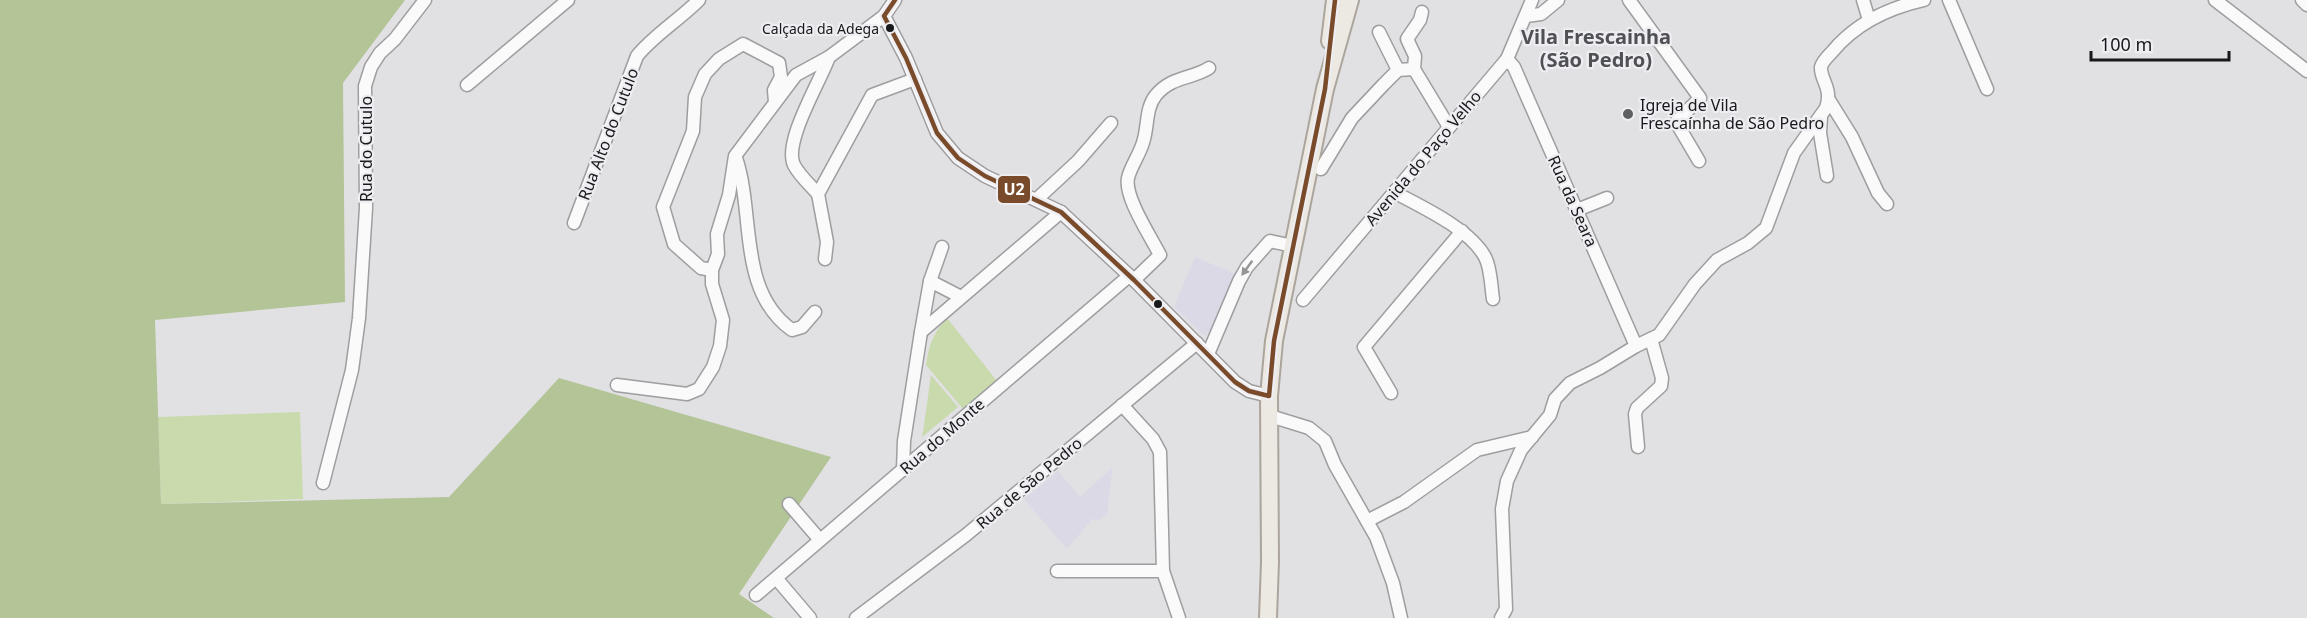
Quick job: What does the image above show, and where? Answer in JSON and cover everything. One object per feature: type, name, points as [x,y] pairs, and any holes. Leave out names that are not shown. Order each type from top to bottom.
[{"type":"main road","points":[[1268,618],[1269,396],[1274,341],[1324,89],[1335,0]]},
{"type":"main road","points":[[1324,89],[1350,0]]},
{"type":"street","name":"Rua do Cutulo","points":[[323,483],[352,370],[359,318],[366,208],[365,86],[371,67],[380,53],[395,39],[425,0]]},
{"type":"street","points":[[467,85],[568,0]]},
{"type":"street","name":"Rua Alto do Cutulo","points":[[574,223],[637,56],[646,45],[680,19],[699,0]]},
{"type":"street","points":[[617,385],[687,394],[699,389],[713,367],[720,346],[723,320],[712,284],[712,270],[718,254],[717,234],[729,195],[735,156],[796,75],[829,57],[884,16],[895,0]]},
{"type":"street","points":[[1528,6],[1541,14],[1558,0]]},
{"type":"street","points":[[1629,0],[1700,98],[1676,122],[1699,161]]},
{"type":"street","points":[[1863,0],[1869,20]]},
{"type":"street","points":[[1887,204],[1878,193],[1852,137],[1829,100],[1827,85],[1821,70],[1822,64],[1842,40],[1878,14],[1904,4],[1924,0]]},
{"type":"street","points":[[1949,0],[1987,89]]},
{"type":"street","points":[[2215,0],[2307,71]]},
{"type":"street","points":[[2302,0],[2307,5]]},
{"type":"street","name":"Avenida do Paço Velho","points":[[1303,300],[1507,59],[1528,6]]},
{"type":"street","points":[[1422,12],[1420,20],[1407,39],[1415,56],[1414,69],[1449,128]]},
{"type":"street","points":[[884,16],[915,79],[937,133],[958,158],[985,176],[1061,212],[1132,278],[1235,382],[1249,391],[1269,396]]},
{"type":"street","points":[[1379,32],[1398,70]]},
{"type":"street","points":[[712,270],[701,268],[674,244],[663,207],[693,131],[695,97],[705,74],[719,59],[743,44],[779,63],[781,77],[774,90],[776,102]]},
{"type":"street","points":[[825,259],[827,242],[818,194],[794,165],[791,148],[799,123],[829,57]]},
{"type":"street","name":"Rua da Seara","points":[[1507,59],[1514,67],[1636,346]]},
{"type":"street","name":"Rua do Monte","points":[[756,595],[1160,255],[1129,194],[1128,179],[1144,141],[1149,108],[1156,94],[1179,77],[1202,72],[1209,68]]},
{"type":"street","points":[[1321,169],[1352,118],[1398,70],[1414,69]]},
{"type":"street","points":[[818,194],[872,95],[915,79]]},
{"type":"street","points":[[1501,618],[1506,609],[1502,509],[1507,481],[1521,450],[1550,415],[1555,399],[1570,382],[1659,335],[1695,284],[1717,261],[1748,243],[1766,228],[1794,153],[1822,115],[1829,100]]},
{"type":"street","points":[[1822,115],[1820,134],[1827,176]]},
{"type":"street","points":[[1037,199],[1078,161],[1111,123]]},
{"type":"street","points":[[735,156],[742,177],[747,234],[760,291],[778,320],[792,330],[802,327],[815,312]]},
{"type":"street","points":[[1394,192],[1462,231],[1472,240],[1486,258],[1492,299]]},
{"type":"street","points":[[1577,210],[1607,198]]},
{"type":"street","points":[[921,332],[1061,212]]},
{"type":"street","points":[[1390,393],[1364,347],[1462,231]]},
{"type":"street","points":[[1208,354],[1246,267],[1270,241],[1293,246]]},
{"type":"street","points":[[903,470],[904,441],[921,332],[930,282],[942,247]]},
{"type":"street","points":[[930,282],[961,297]]},
{"type":"street","points":[[1638,447],[1635,414],[1637,408],[1661,386],[1662,378],[1651,339]]},
{"type":"street","name":"Rua de São Pedro","points":[[856,618],[966,535],[1197,343]]},
{"type":"street","points":[[1122,405],[1153,439],[1160,452],[1163,571],[1179,618]]},
{"type":"street","points":[[1270,416],[1309,428],[1325,441],[1335,465],[1376,537],[1394,584],[1401,618]]},
{"type":"street","points":[[1367,521],[1404,502],[1477,450],[1532,437]]},
{"type":"street","points":[[789,504],[820,540]]},
{"type":"street","points":[[1058,571],[1163,571]]},
{"type":"street","points":[[776,578],[810,618]]},
{"type":"shaded area","points":[[1195,257],[1236,274],[1217,318],[1212,322],[1214,325],[1205,336],[1174,307]]},
{"type":"shaded area","points":[[1113,467],[1107,514],[1099,520],[1092,519],[1067,549],[1024,499],[1058,471],[1080,497]]},
{"type":"green space","points":[[0,0],[405,0],[343,83],[345,302],[155,320],[161,504],[449,497],[559,378],[831,457],[739,594],[774,618],[0,618]]},
{"type":"green space","points":[[947,318],[997,381],[963,409],[926,365],[932,340]]},
{"type":"green space","points":[[931,375],[958,407],[922,437],[923,432]]},
{"type":"green space","points":[[300,412],[303,499],[161,504],[158,417]]},
{"type":"transit line","name":"U2","points":[[895,0],[884,16],[906,58],[937,133],[958,158],[985,176],[1061,212],[1134,280],[1235,382],[1249,391],[1269,396],[1274,341],[1325,89],[1335,0]]},
{"type":"place","name":"Calçada da Adega","points":[[890,28]]},
{"type":"place","name":"Igreja de Vila Frescaínha de São Pedro","points":[[1628,114]]},
{"type":"district","name":"Vila Frescainha (São Pedro)","points":[[1596,48]]}]
